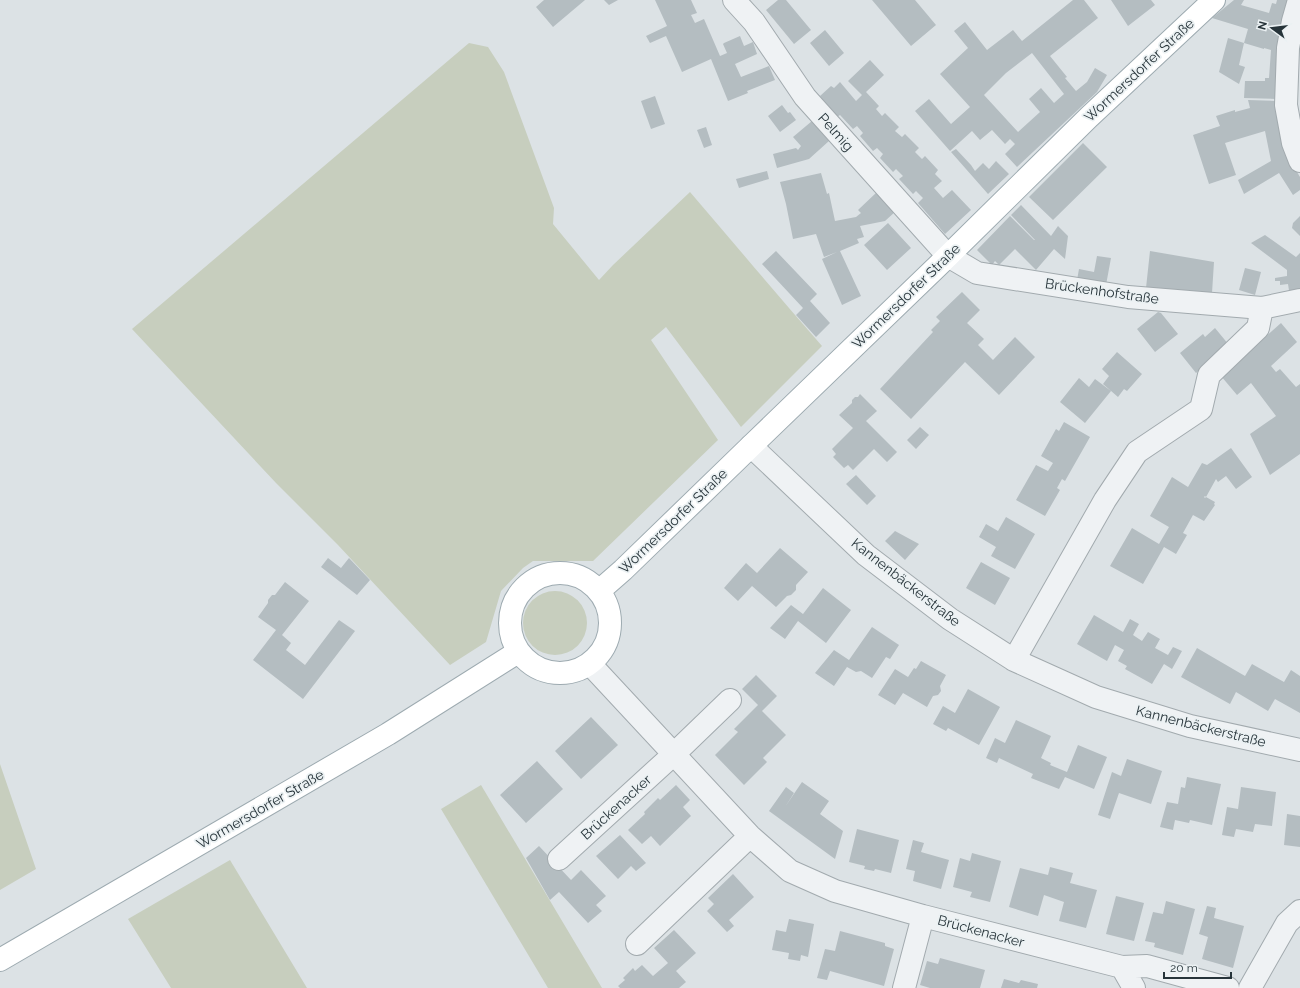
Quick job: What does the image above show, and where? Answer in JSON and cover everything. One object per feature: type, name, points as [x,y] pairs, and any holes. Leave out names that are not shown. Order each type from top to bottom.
[{"type":"main road","name":"Wormersdorfer Straße","points":[[599,591],[623,570],[752,446],[1089,117],[1214,0]]},
{"type":"main road","points":[[557,573],[577,576],[585,580],[599,591],[606,605],[610,624],[605,646],[590,664],[568,674],[550,673],[533,666],[518,652],[510,635],[509,622],[514,602],[529,584],[540,577],[557,573]]},
{"type":"main road","name":"Wormersdorfer Straße","points":[[0,960],[388,734],[518,652]]},
{"type":"street","name":"Pelmig","points":[[734,0],[754,22],[805,97],[948,256]]},
{"type":"street","points":[[1299,0],[1288,48],[1286,106],[1293,143],[1300,161]]},
{"type":"street","name":"Brückenhofstraße","points":[[948,256],[977,273],[1128,297],[1262,308],[1300,300]]},
{"type":"street","points":[[1014,660],[1105,500],[1137,452],[1201,409],[1209,376],[1258,328],[1262,308]]},
{"type":"street","name":"Kannenbäckerstraße","points":[[752,446],[866,555],[950,619],[1014,660],[1096,697],[1190,726],[1300,750]]},
{"type":"street","name":"Brückenacker","points":[[590,664],[750,836],[790,871],[835,891],[923,916],[1122,967],[1147,966],[1228,988]]},
{"type":"street","name":"Brückenacker","points":[[559,859],[674,754],[730,700]]},
{"type":"street","points":[[637,944],[750,836]]},
{"type":"street","points":[[1250,988],[1287,923],[1300,912]]},
{"type":"street","points":[[904,988],[923,916]]},
{"type":"street","points":[[1122,967],[1134,988]]},
{"type":"green space","points":[[469,43],[488,47],[504,72],[554,208],[553,224],[599,280],[690,192],[822,346],[741,427],[666,327],[651,340],[718,440],[593,561],[533,561],[523,568],[501,591],[486,642],[450,665],[338,545],[276,483],[132,329]]},
{"type":"green space","points":[[555,591],[573,596],[578,600],[582,605],[587,623],[582,641],[578,646],[573,650],[555,655],[537,650],[532,646],[528,641],[523,623],[528,605],[532,600],[537,596]]},
{"type":"green space","points":[[0,764],[36,869],[0,890]]},
{"type":"green space","points":[[481,785],[602,988],[548,988],[441,809]]},
{"type":"green space","points":[[230,860],[307,988],[171,988],[128,919]]},
{"type":"building","points":[[544,0],[585,0],[553,27],[536,7]]},
{"type":"building","points":[[604,0],[618,0],[609,5]]},
{"type":"building","points":[[655,0],[691,0],[697,13],[691,15],[695,23],[704,19],[720,56],[727,53],[723,44],[724,43],[740,36],[744,46],[753,42],[757,54],[735,64],[741,77],[769,66],[775,80],[747,91],[748,93],[728,101],[711,59],[682,72],[666,36],[650,43],[646,36],[667,26]]},
{"type":"building","points":[[778,0],[786,0],[811,30],[794,44],[766,10]]},
{"type":"building","points":[[872,0],[915,0],[936,25],[911,46]]},
{"type":"building","points":[[1073,0],[1084,0],[1098,18],[1050,56],[1076,91],[1087,82],[1095,68],[1107,75],[1097,92],[1017,167],[1005,154],[1015,144],[1010,139],[1005,144],[992,130],[980,140],[972,131],[950,151],[915,111],[929,99],[951,124],[970,107],[940,74],[968,48],[954,31],[965,22],[987,50],[1013,30],[1022,41]],"holes":[[[1032,53],[1064,94],[1054,103],[1041,88],[1029,99],[1040,112],[1018,132],[984,95],[1006,73]]]},
{"type":"building","points":[[1111,0],[1151,0],[1155,5],[1128,26]]},
{"type":"building","points":[[1234,0],[1244,0],[1241,5],[1269,13],[1272,3],[1276,4],[1277,0],[1292,0],[1277,99],[1244,98],[1245,81],[1265,81],[1265,78],[1269,78],[1271,50],[1244,43],[1248,29],[1212,18]]},
{"type":"building","points":[[825,30],[844,53],[829,66],[810,43]]},
{"type":"building","points":[[1228,38],[1244,43],[1239,65],[1245,67],[1239,84],[1219,72]]},
{"type":"building","points":[[870,60],[884,75],[866,92],[879,106],[876,109],[882,116],[885,113],[899,127],[895,131],[902,137],[905,134],[919,148],[915,152],[922,159],[925,156],[938,170],[935,174],[942,181],[934,188],[943,198],[952,190],[971,210],[945,234],[918,203],[923,198],[916,191],[913,194],[899,179],[903,176],[896,169],[893,172],[880,158],[883,154],[877,148],[873,151],[860,136],[863,133],[857,126],[853,129],[840,115],[837,117],[820,96],[831,86],[834,88],[840,82],[856,101],[862,95],[848,81]]},
{"type":"building","points":[[655,96],[665,124],[651,129],[641,101]]},
{"type":"building","points":[[1248,100],[1276,101],[1276,109],[1285,152],[1300,177],[1300,190],[1293,195],[1279,173],[1244,194],[1238,180],[1271,161],[1265,131],[1225,143],[1236,175],[1209,184],[1193,135],[1220,126],[1216,116],[1235,110],[1235,112],[1250,108]]},
{"type":"building","points":[[782,105],[796,120],[780,132],[768,116]]},
{"type":"building","points":[[812,121],[829,141],[809,159],[777,168],[773,154],[796,148],[798,150],[801,146],[793,137]]},
{"type":"building","points":[[706,127],[712,145],[704,148],[697,130]]},
{"type":"building","points":[[1083,143],[1107,167],[1053,220],[1029,197]]},
{"type":"building","points":[[956,149],[975,171],[983,163],[989,169],[996,161],[1009,174],[988,194],[951,152]]},
{"type":"building","points":[[767,171],[769,179],[739,188],[736,179]]},
{"type":"building","points":[[821,173],[827,194],[829,193],[835,221],[856,217],[861,213],[858,210],[877,192],[896,211],[885,221],[860,226],[864,237],[857,239],[859,243],[840,251],[861,296],[842,305],[822,259],[837,252],[824,257],[816,234],[793,239],[780,182]]},
{"type":"building","points":[[1021,205],[1051,236],[1058,226],[1068,236],[1065,259],[1054,249],[1036,270],[1015,249],[999,265],[995,261],[992,265],[977,250],[1010,216],[1035,240],[1011,215]]},
{"type":"building","points":[[1300,216],[1300,236],[1292,228],[1293,223]]},
{"type":"building","points":[[888,223],[911,248],[887,270],[864,245]]},
{"type":"building","points":[[1265,235],[1296,257],[1300,253],[1300,295],[1290,297],[1288,284],[1280,285],[1280,281],[1275,281],[1275,278],[1287,276],[1287,270],[1251,243]]},
{"type":"building","points":[[776,251],[817,294],[810,301],[830,323],[816,337],[796,315],[803,308],[762,264]]},
{"type":"building","points":[[1150,251],[1214,262],[1212,293],[1146,288]]},
{"type":"building","points":[[1097,256],[1111,258],[1106,285],[1077,280],[1079,269],[1094,272]]},
{"type":"building","points":[[1245,268],[1261,272],[1255,295],[1239,290]]},
{"type":"building","points":[[962,292],[980,310],[967,323],[984,339],[978,345],[993,360],[1015,337],[1035,357],[999,395],[965,362],[911,419],[880,389],[933,332],[931,330],[940,321],[936,317]]},
{"type":"building","points":[[1158,312],[1161,313],[1178,334],[1155,352],[1137,329]]},
{"type":"building","points":[[1281,323],[1297,342],[1271,366],[1276,372],[1280,369],[1296,387],[1300,384],[1300,454],[1270,475],[1250,434],[1276,416],[1251,383],[1237,395],[1221,376]]},
{"type":"building","points":[[1215,328],[1229,345],[1196,373],[1180,353],[1203,334],[1205,337]]},
{"type":"building","points":[[1117,352],[1142,374],[1127,391],[1124,389],[1118,397],[1103,384],[1109,376],[1102,369]]},
{"type":"building","points":[[1079,378],[1089,387],[1095,379],[1111,391],[1085,423],[1060,402]]},
{"type":"building","points":[[860,394],[877,411],[866,421],[897,452],[887,462],[874,449],[853,470],[848,465],[844,468],[833,457],[836,454],[832,449],[853,428],[839,415],[852,403],[852,400],[855,397],[858,397]]},
{"type":"building","points":[[1064,422],[1090,437],[1065,481],[1062,479],[1057,488],[1060,490],[1045,516],[1016,500],[1036,465],[1048,471],[1053,463],[1041,456],[1056,429],[1059,431]]},
{"type":"building","points":[[920,427],[929,435],[916,449],[907,440]]},
{"type":"building","points":[[1231,448],[1252,477],[1236,489],[1226,476],[1218,482],[1216,479],[1206,497],[1215,502],[1215,505],[1204,521],[1193,515],[1183,533],[1187,535],[1176,554],[1164,547],[1143,584],[1110,566],[1132,528],[1159,544],[1169,527],[1150,516],[1172,477],[1188,487],[1202,463],[1207,465]]},
{"type":"building","points":[[856,475],[876,496],[867,505],[846,484]]},
{"type":"building","points":[[1006,517],[1035,534],[1015,569],[991,556],[996,547],[979,537],[986,524],[998,531]]},
{"type":"building","points":[[895,531],[919,544],[905,560],[885,541]]},
{"type":"building","points":[[780,548],[808,572],[796,585],[796,590],[791,595],[787,596],[776,607],[752,586],[738,601],[724,588],[746,563],[757,573]]},
{"type":"building","points":[[328,558],[341,568],[349,558],[370,580],[357,595],[321,567]]},
{"type":"building","points":[[981,562],[1010,578],[995,605],[966,588]]},
{"type":"building","points":[[285,582],[309,601],[282,635],[291,643],[286,650],[305,665],[339,620],[355,631],[303,699],[253,660],[276,630],[258,617],[268,603],[268,600],[272,595],[275,595]]},
{"type":"building","points":[[823,588],[851,610],[826,643],[798,621],[785,639],[770,628],[791,605],[803,614]]},
{"type":"building","points":[[1094,615],[1123,632],[1130,619],[1139,624],[1133,635],[1142,641],[1148,632],[1160,639],[1155,648],[1168,655],[1173,647],[1182,651],[1172,669],[1164,664],[1152,684],[1125,669],[1127,666],[1118,661],[1124,650],[1115,645],[1107,661],[1077,644]]},
{"type":"building","points":[[872,627],[899,645],[890,659],[886,657],[872,678],[861,671],[856,672],[847,667],[834,686],[815,673],[834,650],[849,660]]},
{"type":"building","points":[[1197,648],[1245,676],[1252,664],[1284,682],[1291,670],[1300,676],[1300,713],[1275,699],[1268,711],[1236,692],[1230,704],[1181,677]]},
{"type":"building","points":[[921,661],[946,675],[940,686],[941,691],[938,695],[933,696],[927,707],[903,693],[895,705],[878,695],[895,669],[908,677]]},
{"type":"building","points":[[756,675],[777,696],[762,711],[786,735],[763,758],[767,762],[744,785],[715,755],[738,732],[734,729],[758,705],[742,689]]},
{"type":"building","points":[[968,689],[1000,707],[979,745],[948,728],[946,731],[933,724],[943,706],[955,713]]},
{"type":"building","points":[[591,717],[618,745],[581,779],[555,751]]},
{"type":"building","points":[[1016,720],[1051,736],[1041,758],[1051,763],[1050,765],[1067,772],[1078,745],[1107,757],[1094,789],[1065,777],[1059,789],[1031,778],[1033,774],[999,758],[997,763],[986,758],[995,738],[1005,743]]},
{"type":"building","points":[[1127,759],[1162,771],[1151,804],[1119,793],[1110,819],[1098,815],[1112,772],[1121,776]]},
{"type":"building","points":[[537,761],[563,789],[526,823],[500,795]]},
{"type":"building","points":[[1187,777],[1221,784],[1212,825],[1190,820],[1189,823],[1175,820],[1173,830],[1160,827],[1167,802],[1178,804],[1181,787],[1185,788]]},
{"type":"building","points":[[802,782],[829,801],[820,814],[843,831],[835,859],[769,811],[786,787],[794,793],[785,807]]},
{"type":"building","points":[[676,785],[690,800],[683,807],[691,816],[660,846],[651,836],[642,844],[628,830],[645,814],[644,812],[658,798],[660,800]]},
{"type":"building","points":[[1241,787],[1276,792],[1272,826],[1255,824],[1253,832],[1236,829],[1234,837],[1222,835],[1227,807],[1238,809]]},
{"type":"building","points":[[1287,814],[1300,816],[1300,847],[1284,845]]},
{"type":"building","points":[[857,829],[899,840],[891,873],[875,869],[874,871],[864,869],[865,866],[849,862]]},
{"type":"building","points":[[620,835],[646,863],[636,871],[631,866],[618,879],[596,856]]},
{"type":"building","points":[[913,840],[924,843],[921,852],[949,860],[941,889],[913,881],[915,871],[906,869]]},
{"type":"building","points":[[539,846],[571,880],[581,870],[606,896],[596,905],[602,911],[588,923],[559,892],[550,900],[526,858]]},
{"type":"building","points":[[972,853],[1001,861],[990,902],[970,897],[972,892],[953,887],[960,858],[970,861]]},
{"type":"building","points":[[1050,867],[1073,873],[1070,883],[1097,890],[1086,928],[1059,921],[1064,902],[1044,895],[1038,916],[1009,907],[1020,868],[1048,875]]},
{"type":"building","points":[[733,874],[754,897],[729,920],[734,926],[727,932],[707,911],[714,904],[708,898]]},
{"type":"building","points":[[1116,896],[1144,903],[1134,941],[1106,934]]},
{"type":"building","points":[[1166,901],[1195,909],[1183,955],[1154,947],[1155,943],[1145,941],[1153,912],[1163,914]]},
{"type":"building","points":[[1207,906],[1216,908],[1214,918],[1244,926],[1233,968],[1202,959],[1208,937],[1199,934]]},
{"type":"building","points":[[789,919],[814,924],[808,957],[801,955],[800,961],[788,959],[789,953],[772,950],[776,930],[786,932]]},
{"type":"building","points":[[674,930],[696,953],[676,971],[686,982],[679,988],[620,988],[618,986],[625,980],[623,978],[633,968],[635,971],[642,965],[653,976],[668,963],[654,948]]},
{"type":"building","points":[[840,931],[885,943],[885,946],[894,949],[884,986],[830,971],[827,980],[817,978],[825,949],[835,951]]},
{"type":"building","points":[[940,958],[985,970],[980,988],[930,988],[920,985],[927,961],[938,964]]},
{"type":"building","points":[[1004,979],[1019,983],[1021,980],[1038,984],[1037,988],[1001,988]]}]
